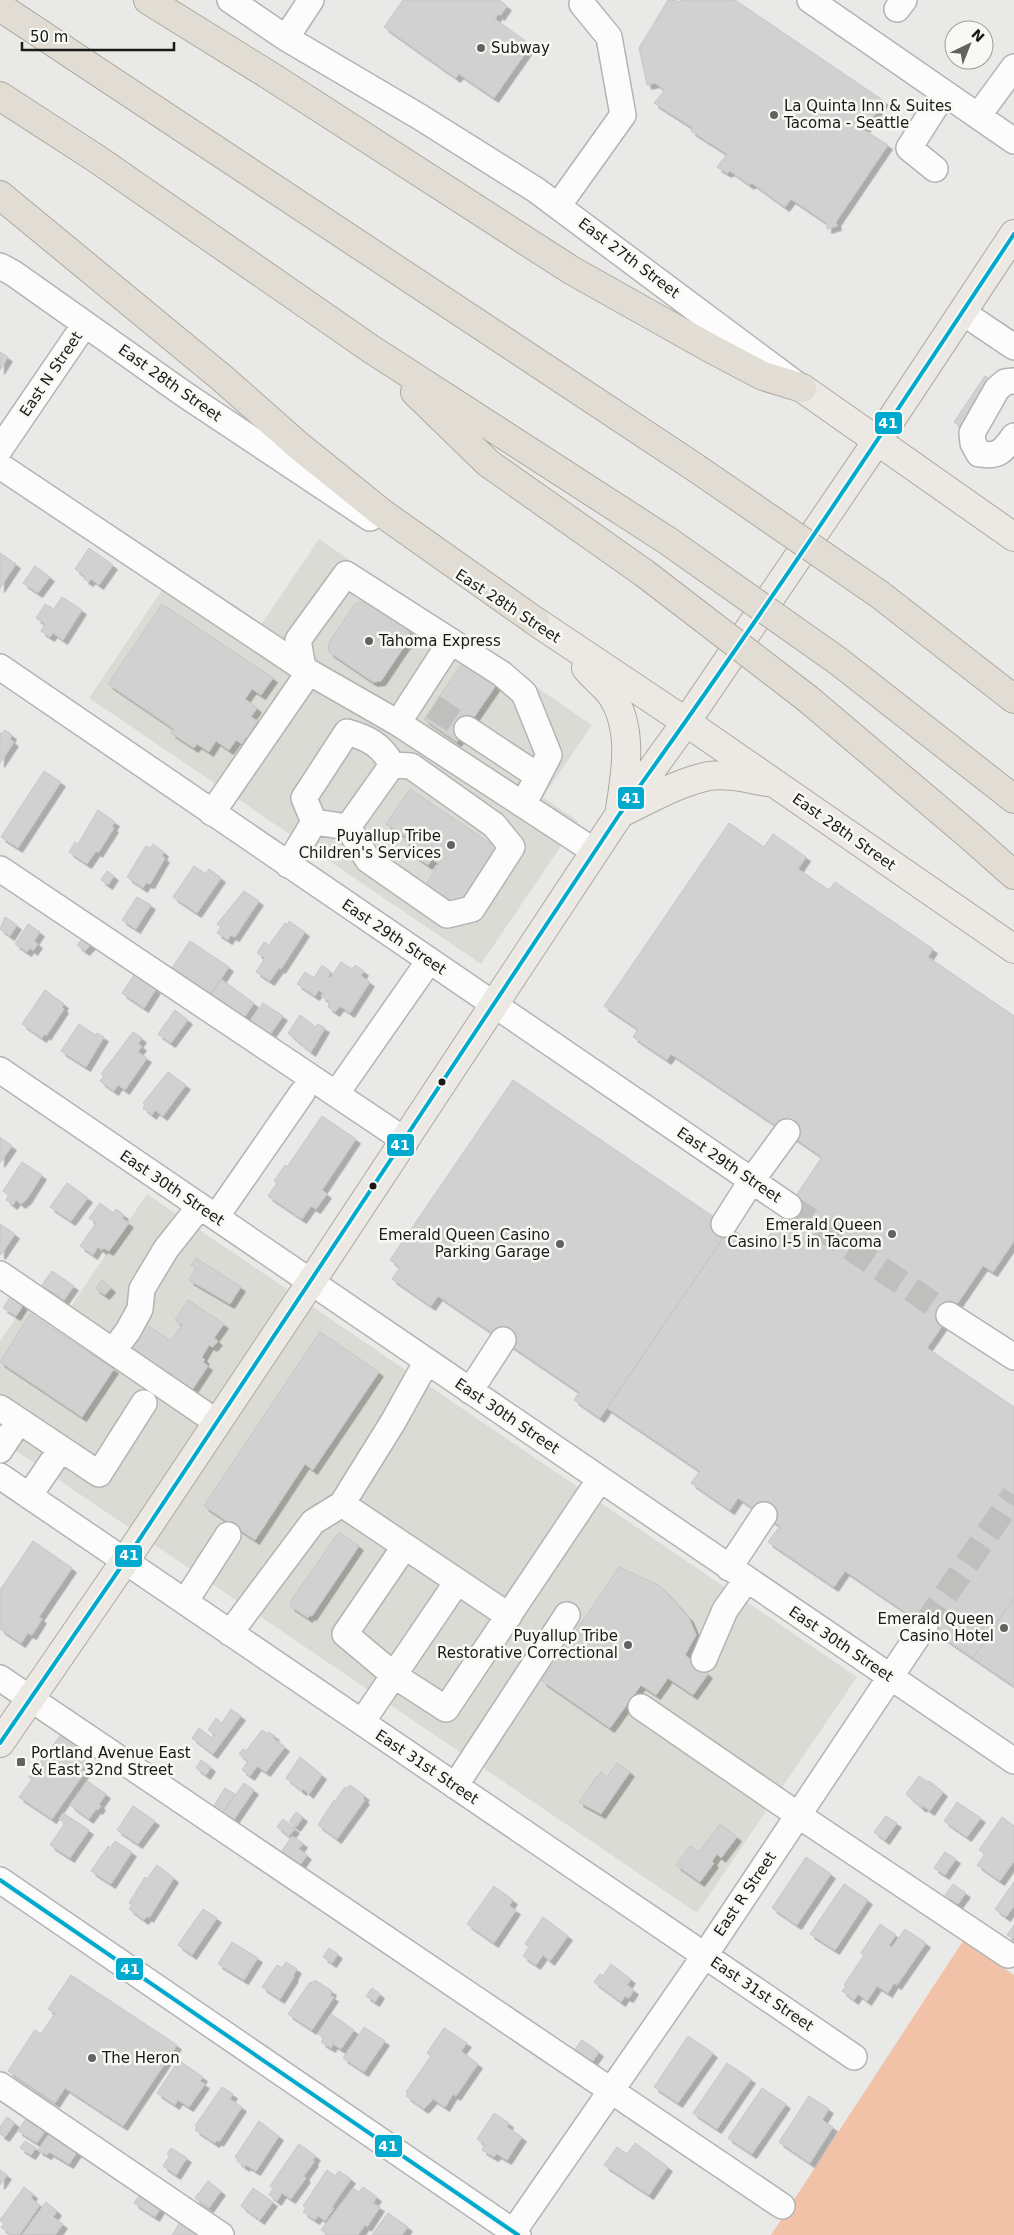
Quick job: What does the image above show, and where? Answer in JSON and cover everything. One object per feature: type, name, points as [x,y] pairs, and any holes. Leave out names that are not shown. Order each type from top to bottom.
[{"type":"highway","points":[[148,0],[272,77],[571,270],[708,348],[763,376],[802,388]]},
{"type":"highway","points":[[0,7],[696,468],[1014,685]]},
{"type":"highway","points":[[0,96],[97,159],[371,349],[668,541],[838,660],[1014,799]]},
{"type":"highway","points":[[0,196],[222,378],[292,440],[382,513],[535,621]]},
{"type":"highway","points":[[371,349],[488,463],[644,573],[808,699],[1014,875]]},
{"type":"highway","points":[[879,594],[1014,699]]},
{"type":"main road","points":[[0,1743],[125,1561],[406,1141],[594,851],[686,722],[877,441],[1014,234]]},
{"type":"main road","name":"East 27th Street","points":[[802,388],[1014,537]]},
{"type":"main road","name":"East 28th Street","points":[[535,621],[686,722],[1014,949]]},
{"type":"main road","points":[[565,642],[610,694],[622,718],[627,764],[619,814]]},
{"type":"main road","points":[[619,814],[665,791],[709,776],[729,776],[773,783]]},
{"type":"street","name":"East 27th Street","points":[[230,0],[286,38],[420,117],[558,206],[802,388]]},
{"type":"street","points":[[286,38],[311,0]]},
{"type":"street","points":[[810,0],[1014,141]]},
{"type":"street","points":[[558,206],[623,115],[609,37],[582,4]]},
{"type":"street","points":[[978,116],[1014,67]]},
{"type":"street","points":[[935,169],[909,148],[944,93]]},
{"type":"street","name":"East 28th Street","points":[[0,266],[184,394],[383,527],[535,621]]},
{"type":"street","points":[[962,312],[1014,347]]},
{"type":"street","name":"East N Street","points":[[0,449],[85,324]]},
{"type":"street","points":[[1014,381],[1005,382],[997,389],[972,433],[973,443],[979,454],[991,456],[1002,451],[1014,436]]},
{"type":"street","points":[[0,466],[306,670],[398,723],[524,803],[594,851]]},
{"type":"street","points":[[212,813],[306,670],[298,640],[346,574],[502,674],[524,693],[549,755],[524,803]]},
{"type":"street","points":[[398,723],[424,701],[451,641]]},
{"type":"street","name":"East 29th Street","points":[[0,667],[789,1206]]},
{"type":"street","points":[[466,729],[538,776]]},
{"type":"street","points":[[314,822],[304,798],[347,732],[378,745],[392,765]]},
{"type":"street","points":[[348,827],[368,860],[446,915],[472,909],[512,847],[494,825],[412,766],[392,765]]},
{"type":"street","points":[[348,827],[392,765]]},
{"type":"street","points":[[314,822],[348,827]]},
{"type":"street","points":[[288,865],[314,822]]},
{"type":"street","points":[[0,869],[406,1141]]},
{"type":"street","points":[[336,1094],[429,961]]},
{"type":"street","name":"East 30th Street","points":[[0,1070],[1014,1761]]},
{"type":"street","points":[[113,1351],[128,1331],[140,1309],[142,1289],[166,1249],[208,1212],[302,1093]]},
{"type":"street","points":[[724,1224],[752,1180],[787,1132]]},
{"type":"street","points":[[0,1274],[218,1423]]},
{"type":"street","points":[[949,1315],[1014,1357]]},
{"type":"street","points":[[470,1391],[503,1340]]},
{"type":"street","points":[[230,1632],[313,1522],[342,1504],[393,1422],[427,1361]]},
{"type":"street","points":[[0,1450],[10,1414],[98,1474],[144,1404]]},
{"type":"street","points":[[30,1496],[61,1449]]},
{"type":"street","name":"East 31st Street","points":[[0,1476],[854,2057]]},
{"type":"street","points":[[405,1546],[345,1634],[395,1676],[446,1709],[600,1479]]},
{"type":"street","points":[[342,1504],[509,1616]]},
{"type":"street","points":[[704,1658],[726,1610],[738,1573],[764,1516]]},
{"type":"street","points":[[185,1602],[228,1536]]},
{"type":"street","points":[[362,1722],[457,1582]]},
{"type":"street","points":[[455,1786],[567,1615]]},
{"type":"street","name":"East R Street","points":[[514,2234],[925,1625]]},
{"type":"street","points":[[0,1678],[782,2206]]},
{"type":"street","points":[[641,1707],[798,1815],[1008,1954]]},
{"type":"street","points":[[0,1880],[514,2234]]},
{"type":"street","points":[[0,2085],[221,2235]]},
{"type":"shaded area","points":[[319,539],[592,725],[543,797],[578,821],[481,964],[89,698],[162,590],[246,647]]},
{"type":"shaded area","points":[[147,1194],[857,1677],[697,1913],[0,1440],[0,1341],[39,1284],[71,1306]]},
{"type":"shaded area","points":[[963,1941],[1014,1975],[1014,2235],[771,2235]]},
{"type":"building","points":[[403,0],[499,0],[507,6],[500,16],[498,14],[495,19],[531,45],[494,98],[459,74],[456,78],[384,27]]},
{"type":"building","name":"La Quinta Inn & Suites Tacoma - Seattle","points":[[668,0],[679,2],[681,0],[735,0],[884,101],[864,130],[888,145],[836,222],[837,226],[827,229],[827,223],[791,199],[785,207],[752,183],[750,185],[730,171],[727,173],[717,167],[727,154],[691,131],[693,128],[654,103],[665,90],[655,83],[647,85],[639,48]]},
{"type":"building","points":[[0,352],[8,357],[0,370]]},
{"type":"building","points":[[985,376],[995,383],[963,428],[954,422]]},
{"type":"building","points":[[89,548],[113,565],[99,585],[91,579],[89,582],[84,579],[85,576],[75,569]]},
{"type":"building","points":[[0,553],[16,564],[0,588]]},
{"type":"building","points":[[35,566],[50,577],[38,593],[23,583]]},
{"type":"building","points":[[62,597],[82,610],[63,640],[53,633],[50,637],[41,631],[45,624],[36,618],[45,604],[54,609]]},
{"type":"building","name":"Tahoma Express","points":[[365,601],[408,630],[410,638],[381,681],[373,682],[329,652],[328,644],[355,604]]},
{"type":"building","points":[[162,604],[273,678],[261,695],[252,689],[245,699],[257,708],[251,717],[258,721],[252,729],[255,731],[250,739],[246,737],[242,744],[236,740],[229,750],[216,741],[209,752],[197,744],[194,748],[171,733],[174,729],[108,684]]},
{"type":"building","points":[[468,655],[501,678],[457,742],[424,719]]},
{"type":"building","points":[[5,730],[12,735],[10,739],[14,742],[0,763],[0,732],[2,734]]},
{"type":"building","points":[[44,771],[61,782],[18,848],[1,837]]},
{"type":"building","name":"Puyallup Tribe Children's Services","points":[[410,789],[499,849],[461,907],[449,899],[444,907],[421,892],[439,864],[432,859],[428,865],[412,854],[416,849],[404,840],[406,837],[386,824]]},
{"type":"building","points":[[98,810],[115,822],[112,827],[114,828],[98,853],[96,851],[87,864],[69,852],[75,842],[78,844]]},
{"type":"building","name":"Emerald Queen Casino I-5 in Tacoma","points":[[729,823],[764,847],[773,834],[806,857],[798,869],[829,890],[835,882],[933,949],[928,957],[1014,1016],[1014,1241],[993,1272],[983,1266],[927,1348],[1014,1407],[1014,1598],[973,1658],[845,1571],[834,1587],[768,1542],[780,1526],[738,1498],[730,1510],[691,1483],[700,1471],[607,1408],[730,1228],[761,1248],[822,1157],[671,1054],[667,1060],[633,1037],[638,1029],[604,1006]]},
{"type":"building","points":[[153,844],[164,852],[162,856],[165,858],[150,884],[146,883],[143,888],[127,877],[146,846],[150,848]]},
{"type":"building","points":[[194,866],[206,874],[209,869],[221,878],[197,913],[173,897]]},
{"type":"building","points":[[107,871],[114,876],[108,885],[101,880]]},
{"type":"building","points":[[244,891],[259,901],[235,937],[231,935],[228,940],[217,933],[221,927],[217,924]]},
{"type":"building","points":[[137,897],[151,905],[136,929],[122,920]]},
{"type":"building","points":[[5,917],[17,925],[10,936],[0,929]]},
{"type":"building","points":[[289,921],[305,932],[281,969],[279,968],[270,981],[256,972],[265,958],[257,953],[264,942],[269,945],[285,923],[287,925]]},
{"type":"building","points":[[28,924],[40,932],[34,941],[38,944],[33,951],[30,948],[27,952],[15,944]]},
{"type":"building","points":[[83,938],[91,945],[85,951],[77,945]]},
{"type":"building","points":[[190,941],[229,967],[211,994],[172,968]]},
{"type":"building","points":[[341,962],[352,969],[355,965],[364,971],[361,976],[370,982],[350,1013],[340,1006],[335,1012],[328,1007],[330,1002],[321,996],[323,993],[319,990],[315,996],[297,984],[305,972],[314,978],[322,965],[331,972],[328,977],[330,978]]},
{"type":"building","points":[[134,975],[156,989],[144,1008],[122,993]]},
{"type":"building","points":[[221,979],[254,1003],[244,1018],[209,996]]},
{"type":"building","points":[[45,990],[64,1004],[62,1007],[64,1009],[46,1036],[44,1034],[42,1038],[22,1024]]},
{"type":"building","points":[[263,1003],[283,1016],[270,1035],[251,1022]]},
{"type":"building","points":[[175,1010],[188,1020],[171,1043],[158,1034]]},
{"type":"building","points":[[300,1015],[316,1027],[318,1024],[325,1028],[311,1052],[288,1033]]},
{"type":"building","points":[[79,1024],[95,1035],[97,1033],[104,1037],[86,1067],[61,1051]]},
{"type":"building","points":[[133,1032],[142,1038],[138,1044],[142,1046],[138,1052],[147,1058],[125,1090],[118,1085],[114,1091],[100,1081],[104,1076],[101,1074]]},
{"type":"building","points":[[168,1072],[186,1085],[163,1116],[155,1110],[152,1115],[143,1108],[145,1104],[143,1103]]},
{"type":"building","name":"Emerald Queen Casino Parking Garage","points":[[513,1080],[730,1228],[600,1418],[574,1400],[579,1392],[438,1296],[431,1306],[392,1279],[400,1267],[390,1260]]},
{"type":"building","points":[[322,1116],[356,1139],[322,1190],[327,1194],[316,1209],[311,1206],[302,1219],[268,1196],[277,1183],[274,1181],[285,1165],[287,1167]]},
{"type":"building","points":[[0,1137],[12,1146],[0,1163]]},
{"type":"building","points":[[22,1162],[42,1175],[27,1199],[21,1204],[16,1200],[13,1205],[6,1200],[9,1195],[3,1191]]},
{"type":"building","points":[[67,1183],[88,1198],[71,1221],[50,1207]]},
{"type":"building","points":[[100,1203],[113,1213],[116,1209],[124,1215],[122,1218],[129,1223],[109,1251],[98,1247],[93,1255],[80,1246],[96,1223],[89,1218]]},
{"type":"building","points":[[0,1224],[15,1234],[1,1255],[0,1254]]},
{"type":"building","points":[[196,1258],[241,1287],[230,1304],[189,1280],[196,1268],[191,1265]]},
{"type":"building","points":[[52,1271],[74,1286],[64,1300],[42,1285]]},
{"type":"building","points":[[102,1280],[111,1288],[105,1295],[95,1288]]},
{"type":"building","points":[[12,1294],[25,1302],[16,1316],[3,1308]]},
{"type":"building","points":[[188,1300],[224,1324],[214,1338],[218,1341],[213,1347],[209,1345],[202,1357],[205,1360],[203,1362],[208,1366],[192,1390],[131,1349],[147,1325],[171,1341],[182,1325],[175,1320]]},
{"type":"building","points":[[30,1314],[114,1369],[82,1417],[0,1362]]},
{"type":"building","points":[[320,1332],[379,1372],[313,1470],[305,1464],[255,1540],[204,1506]]},
{"type":"building","points":[[339,1532],[359,1546],[312,1616],[310,1615],[308,1618],[290,1606],[292,1604],[290,1602]]},
{"type":"building","points":[[33,1541],[72,1568],[39,1617],[42,1619],[32,1635],[28,1633],[21,1643],[0,1629],[0,1590]]},
{"type":"building","name":"Puyallup Tribe Restorative Correctional","points":[[619,1567],[660,1586],[689,1618],[696,1635],[685,1655],[708,1674],[693,1695],[668,1678],[656,1695],[641,1685],[610,1728],[542,1681]]},
{"type":"building","name":"Emerald Queen Casino Hotel","points":[[1014,1598],[1014,1686],[973,1658]]},
{"type":"building","points":[[231,1709],[241,1716],[213,1754],[192,1738],[199,1728],[212,1738],[215,1735],[208,1730],[216,1718],[222,1723]]},
{"type":"building","points":[[262,1730],[275,1736],[273,1738],[285,1747],[266,1772],[257,1766],[250,1776],[242,1770],[248,1761],[239,1754],[243,1749],[246,1751]]},
{"type":"building","points":[[63,1732],[82,1746],[72,1759],[84,1758],[86,1768],[80,1769],[85,1772],[52,1819],[19,1797],[32,1779],[29,1777]]},
{"type":"building","points":[[300,1757],[322,1775],[309,1794],[303,1789],[302,1791],[286,1778]]},
{"type":"building","points":[[201,1760],[211,1767],[206,1775],[196,1768]]},
{"type":"building","points":[[617,1763],[630,1772],[601,1814],[579,1802],[597,1776],[601,1772],[607,1777]]},
{"type":"building","points":[[919,1776],[943,1792],[930,1811],[923,1806],[922,1808],[906,1794]]},
{"type":"building","points":[[87,1781],[106,1794],[99,1804],[101,1806],[98,1810],[96,1809],[89,1819],[70,1805]]},
{"type":"building","points":[[244,1783],[254,1790],[233,1821],[222,1814]]},
{"type":"building","points":[[350,1785],[365,1796],[363,1798],[365,1800],[337,1839],[318,1825],[334,1800],[345,1787],[347,1788]]},
{"type":"building","points":[[225,1788],[235,1794],[222,1813],[213,1807]]},
{"type":"building","points":[[957,1802],[981,1818],[967,1837],[944,1821]]},
{"type":"building","points":[[133,1806],[155,1821],[138,1844],[117,1830]]},
{"type":"building","points":[[296,1812],[303,1817],[296,1827],[289,1822]]},
{"type":"building","points":[[63,1813],[89,1830],[70,1858],[50,1845],[65,1823],[59,1819]]},
{"type":"building","points":[[886,1816],[897,1823],[885,1840],[874,1832]]},
{"type":"building","points":[[1002,1817],[1014,1826],[1014,1861],[1000,1881],[977,1865],[985,1854],[979,1850]]},
{"type":"building","points":[[283,1819],[295,1829],[289,1836],[277,1827]]},
{"type":"building","points":[[720,1824],[737,1837],[721,1858],[717,1854],[712,1861],[714,1863],[700,1882],[676,1865],[690,1846],[699,1852]]},
{"type":"building","points":[[292,1836],[303,1843],[299,1849],[307,1855],[298,1868],[279,1855]]},
{"type":"building","points":[[115,1841],[132,1852],[111,1884],[91,1871],[108,1846],[110,1848]]},
{"type":"building","points":[[945,1852],[956,1859],[945,1875],[934,1868]]},
{"type":"building","points":[[806,1857],[831,1874],[797,1925],[772,1908]]},
{"type":"building","points":[[157,1865],[174,1878],[149,1918],[147,1916],[144,1920],[129,1909],[132,1905],[129,1903],[145,1877],[147,1879]]},
{"type":"building","points":[[1014,1882],[1014,1906],[1006,1917],[995,1909]]},
{"type":"building","points":[[844,1884],[868,1900],[835,1950],[810,1934]]},
{"type":"building","points":[[953,1884],[966,1893],[958,1904],[945,1895]]},
{"type":"building","points":[[494,1886],[513,1900],[509,1906],[516,1910],[494,1943],[467,1924]]},
{"type":"building","points":[[203,1909],[217,1918],[192,1955],[178,1945]]},
{"type":"building","points":[[543,1917],[568,1936],[550,1961],[543,1955],[536,1965],[523,1956],[529,1947],[525,1944]]},
{"type":"building","points":[[880,1924],[896,1935],[889,1945],[892,1947],[905,1929],[926,1943],[897,1985],[894,1983],[888,1993],[877,1986],[867,2001],[858,1994],[854,2000],[842,1991],[846,1986],[844,1985],[864,1955],[861,1953]]},
{"type":"building","points":[[1014,1925],[1014,1939],[1007,1935]]},
{"type":"building","points":[[232,1942],[258,1958],[244,1980],[218,1964]]},
{"type":"building","points":[[329,1948],[338,1954],[332,1963],[323,1957]]},
{"type":"building","points":[[286,1962],[297,1969],[280,1999],[262,1987],[277,1965],[282,1968]]},
{"type":"building","points":[[611,1964],[631,1979],[627,1985],[634,1990],[629,1998],[625,1996],[621,2002],[594,1982],[600,1974],[603,1976]]},
{"type":"building","name":"The Heron","points":[[71,1975],[177,2045],[123,2126],[65,2088],[55,2103],[8,2071],[35,2030],[41,2034],[55,2013],[48,2009]]},
{"type":"building","points":[[315,1980],[332,1991],[330,1995],[334,1997],[312,2030],[288,2014],[310,1982],[312,1983]]},
{"type":"building","points":[[372,1988],[380,1994],[375,2002],[366,1996]]},
{"type":"building","points":[[331,2014],[354,2030],[341,2049],[333,2044],[331,2048],[321,2042],[324,2038],[318,2034]]},
{"type":"building","points":[[364,2027],[385,2041],[364,2072],[343,2058]]},
{"type":"building","points":[[444,2028],[467,2043],[461,2051],[478,2064],[456,2096],[453,2094],[445,2107],[433,2099],[424,2109],[406,2096],[408,2093],[406,2092],[431,2056],[427,2053]]},
{"type":"building","points":[[688,2036],[713,2053],[678,2103],[654,2087]]},
{"type":"building","points":[[582,2040],[599,2052],[590,2065],[573,2052]]},
{"type":"building","points":[[181,2062],[203,2077],[200,2081],[205,2084],[189,2107],[178,2100],[175,2105],[157,2093],[175,2066],[178,2067]]},
{"type":"building","points":[[727,2063],[751,2079],[717,2129],[693,2113]]},
{"type":"building","points":[[222,2087],[233,2094],[230,2099],[242,2107],[219,2142],[217,2140],[215,2143],[195,2130],[197,2127],[195,2126]]},
{"type":"building","points":[[762,2088],[786,2104],[752,2154],[728,2138]]},
{"type":"building","points":[[809,2096],[829,2109],[822,2120],[833,2127],[810,2163],[779,2142]]},
{"type":"building","points":[[494,2113],[509,2123],[507,2127],[522,2137],[507,2160],[497,2154],[494,2157],[482,2150],[485,2145],[477,2139]]},
{"type":"building","points":[[28,2116],[47,2128],[37,2143],[18,2131]]},
{"type":"building","points":[[7,2117],[15,2123],[5,2137],[0,2134],[0,2127]]},
{"type":"building","points":[[259,2121],[279,2136],[256,2171],[246,2165],[245,2167],[235,2157]]},
{"type":"building","points":[[53,2128],[81,2146],[69,2164],[49,2152],[47,2155],[38,2150]]},
{"type":"building","points":[[25,2141],[36,2148],[31,2155],[20,2148]]},
{"type":"building","points":[[635,2143],[668,2167],[649,2195],[604,2165],[617,2147],[627,2154]]},
{"type":"building","points":[[299,2144],[316,2156],[313,2160],[314,2162],[304,2176],[306,2178],[291,2199],[282,2193],[277,2201],[269,2195],[273,2188],[270,2186]]},
{"type":"building","points":[[171,2148],[187,2158],[176,2175],[163,2166],[170,2155],[167,2154]]},
{"type":"building","points":[[0,2170],[7,2175],[0,2185]]},
{"type":"building","points":[[327,2170],[335,2176],[339,2171],[351,2179],[325,2221],[318,2216],[315,2220],[303,2212],[306,2208],[303,2206]]},
{"type":"building","points":[[208,2181],[221,2191],[209,2208],[195,2198]]},
{"type":"building","points":[[24,2187],[33,2194],[31,2198],[40,2205],[20,2234],[11,2235],[1,2227],[4,2224],[0,2220]]},
{"type":"building","points":[[363,2187],[377,2197],[373,2203],[380,2207],[367,2227],[365,2225],[358,2235],[328,2235],[321,2230],[353,2188],[359,2192]]},
{"type":"building","points":[[253,2188],[273,2202],[260,2220],[241,2206]]},
{"type":"building","points":[[143,2190],[163,2204],[155,2217],[134,2203]]},
{"type":"building","points":[[46,2202],[57,2211],[53,2217],[63,2224],[56,2234],[22,2235]]},
{"type":"building","points":[[388,2213],[408,2227],[402,2235],[372,2235]]},
{"type":"building","points":[[182,2219],[203,2235],[172,2235]]},
{"type":"tunnel","points":[[433,707],[467,729]]},
{"type":"tunnel","points":[[789,1206],[949,1315]]},
{"type":"tunnel","points":[[925,1625],[1014,1495]]},
{"type":"transit line","name":"41","points":[[0,1743],[125,1561],[619,815],[770,599],[1014,234]]},
{"type":"transit line","name":"41","points":[[0,1880],[518,2235]]},
{"type":"place","name":"Subway","points":[[481,48]]},
{"type":"place","name":"La Quinta Inn & Suites Tacoma - Seattle","points":[[774,115]]},
{"type":"place","name":"Tahoma Express","points":[[369,641]]},
{"type":"place","name":"Puyallup Tribe Children's Services","points":[[451,845]]},
{"type":"place","name":"Emerald Queen Casino I-5 in Tacoma","points":[[892,1234]]},
{"type":"place","name":"Emerald Queen Casino Parking Garage","points":[[560,1244]]},
{"type":"place","name":"Emerald Queen Casino Hotel","points":[[1004,1628]]},
{"type":"place","name":"Puyallup Tribe Restorative Correctional","points":[[628,1645]]},
{"type":"place","name":"Portland Avenue East & East 32nd Street","points":[[21,1762]]},
{"type":"place","name":"The Heron","points":[[92,2058]]}]
